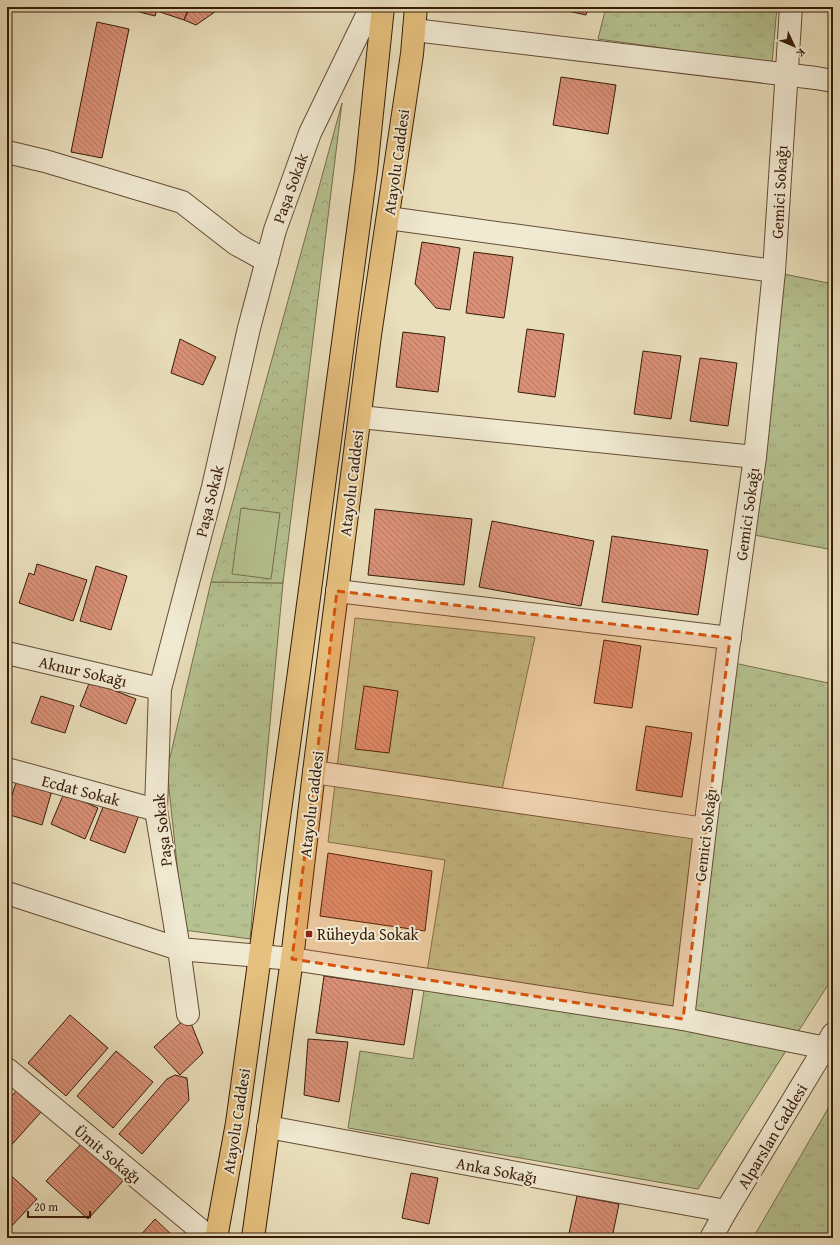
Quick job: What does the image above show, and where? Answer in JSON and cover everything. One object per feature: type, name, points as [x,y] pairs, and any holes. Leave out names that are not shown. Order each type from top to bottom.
[{"type":"main road","name":"Atayolu Caddesi","points":[[216,1238],[237,1123],[260,956],[366,171],[384,7]]},
{"type":"main road","name":"Atayolu Caddesi","points":[[252,1238],[292,959],[314,772],[371,328],[412,54],[416,7]]},
{"type":"street","name":"Paşa Sokak","points":[[188,1014],[156,810],[160,689],[213,487],[249,328],[275,230],[310,133],[371,7]]},
{"type":"street","name":"Gemici Sokağı","points":[[683,1019],[705,829],[755,457],[774,271],[791,7]]},
{"type":"street","points":[[414,30],[786,74],[833,81]]},
{"type":"street","points":[[7,152],[45,161],[182,202],[236,244],[267,261]]},
{"type":"street","points":[[388,218],[774,271]]},
{"type":"street","points":[[360,417],[755,457]]},
{"type":"street","points":[[337,591],[730,638]]},
{"type":"street","name":"Aknur Sokağı","points":[[7,652],[160,689]]},
{"type":"street","name":"Ecdat Sokak","points":[[7,769],[156,810]]},
{"type":"street","points":[[314,772],[705,829]]},
{"type":"street","points":[[7,893],[179,949],[292,959],[829,1041]]},
{"type":"street","name":"Alparslan Caddesi","points":[[711,1238],[829,1041]]},
{"type":"street","name":"Ümit Sokağı","points":[[7,1069],[210,1238]]},
{"type":"street","name":"Anka Sokağı","points":[[268,1127],[726,1211]]},
{"type":"highlighted area","points":[[337,591],[730,638],[683,1019],[292,959]]},
{"type":"green space","points":[[606,7],[777,7],[772,63],[598,39]]},
{"type":"green space","points":[[342,103],[283,583],[211,582]]},
{"type":"green space","points":[[784,274],[833,284],[833,550],[754,535]]},
{"type":"green space","points":[[241,508],[280,513],[271,579],[232,574]]},
{"type":"green space","points":[[211,582],[283,583],[250,939],[184,930],[167,770]]},
{"type":"green space","points":[[355,618],[535,637],[498,808],[714,839],[734,663],[833,684],[833,977],[698,1189],[348,1128],[360,1051],[413,1059],[445,860],[328,842]]},
{"type":"green space","points":[[833,1100],[833,1238],[753,1238]]},
{"type":"building","points":[[129,7],[158,7],[155,16],[128,9]]},
{"type":"building","points":[[159,7],[189,7],[184,20],[157,11]]},
{"type":"building","points":[[190,7],[222,7],[196,25],[184,20]]},
{"type":"building","points":[[550,7],[588,7],[586,15]]},
{"type":"building","points":[[97,22],[129,29],[102,158],[71,152]]},
{"type":"building","points":[[561,77],[616,85],[608,134],[553,125]]},
{"type":"building","points":[[422,242],[460,248],[450,310],[436,308],[415,284]]},
{"type":"building","points":[[474,252],[513,257],[504,318],[466,313]]},
{"type":"building","points":[[527,329],[564,334],[555,397],[518,392]]},
{"type":"building","points":[[403,332],[445,337],[438,392],[396,387]]},
{"type":"building","points":[[180,339],[216,357],[203,385],[171,373]]},
{"type":"building","points":[[643,351],[681,356],[671,419],[634,414]]},
{"type":"building","points":[[700,358],[737,363],[728,426],[690,421]]},
{"type":"building","points":[[375,509],[472,519],[464,585],[368,575]]},
{"type":"building","points":[[492,521],[594,541],[581,606],[479,587]]},
{"type":"building","points":[[612,536],[708,550],[698,615],[602,602]]},
{"type":"building","points":[[37,564],[87,580],[73,621],[19,603],[29,573],[34,575]]},
{"type":"building","points":[[96,566],[127,576],[111,630],[80,621]]},
{"type":"building","points":[[604,640],[641,646],[632,708],[594,703]]},
{"type":"building","points":[[90,681],[136,699],[126,724],[80,706]]},
{"type":"building","points":[[364,686],[398,691],[389,753],[355,749]]},
{"type":"building","points":[[41,696],[74,706],[65,733],[31,723]]},
{"type":"building","points":[[646,726],[692,733],[682,797],[636,790]]},
{"type":"building","points":[[18,776],[53,787],[42,825],[7,814]]},
{"type":"building","points":[[64,793],[98,808],[85,839],[51,824]]},
{"type":"building","points":[[105,802],[139,815],[125,853],[90,840]]},
{"type":"building","points":[[328,853],[432,871],[425,931],[320,916]]},
{"type":"building","points":[[324,976],[413,989],[404,1045],[316,1033]]},
{"type":"building","points":[[70,1015],[108,1048],[66,1096],[28,1063]]},
{"type":"building","points":[[188,1016],[203,1053],[180,1075],[154,1047]]},
{"type":"building","points":[[308,1039],[348,1042],[339,1102],[304,1095]]},
{"type":"building","points":[[116,1051],[153,1082],[113,1128],[77,1096]]},
{"type":"building","points":[[175,1075],[187,1078],[189,1100],[142,1154],[119,1134],[167,1079]]},
{"type":"building","points":[[18,1089],[42,1111],[7,1150],[7,1101]]},
{"type":"building","points":[[83,1142],[124,1180],[88,1219],[46,1181]]},
{"type":"building","points":[[7,1172],[37,1199],[7,1231]]},
{"type":"building","points":[[411,1173],[438,1178],[429,1224],[402,1218]]},
{"type":"building","points":[[577,1196],[619,1204],[612,1238],[568,1238]]},
{"type":"building","points":[[155,1219],[175,1238],[138,1238]]},
{"type":"place","name":"Rüheyda Sokak","points":[[309,934]]}]
